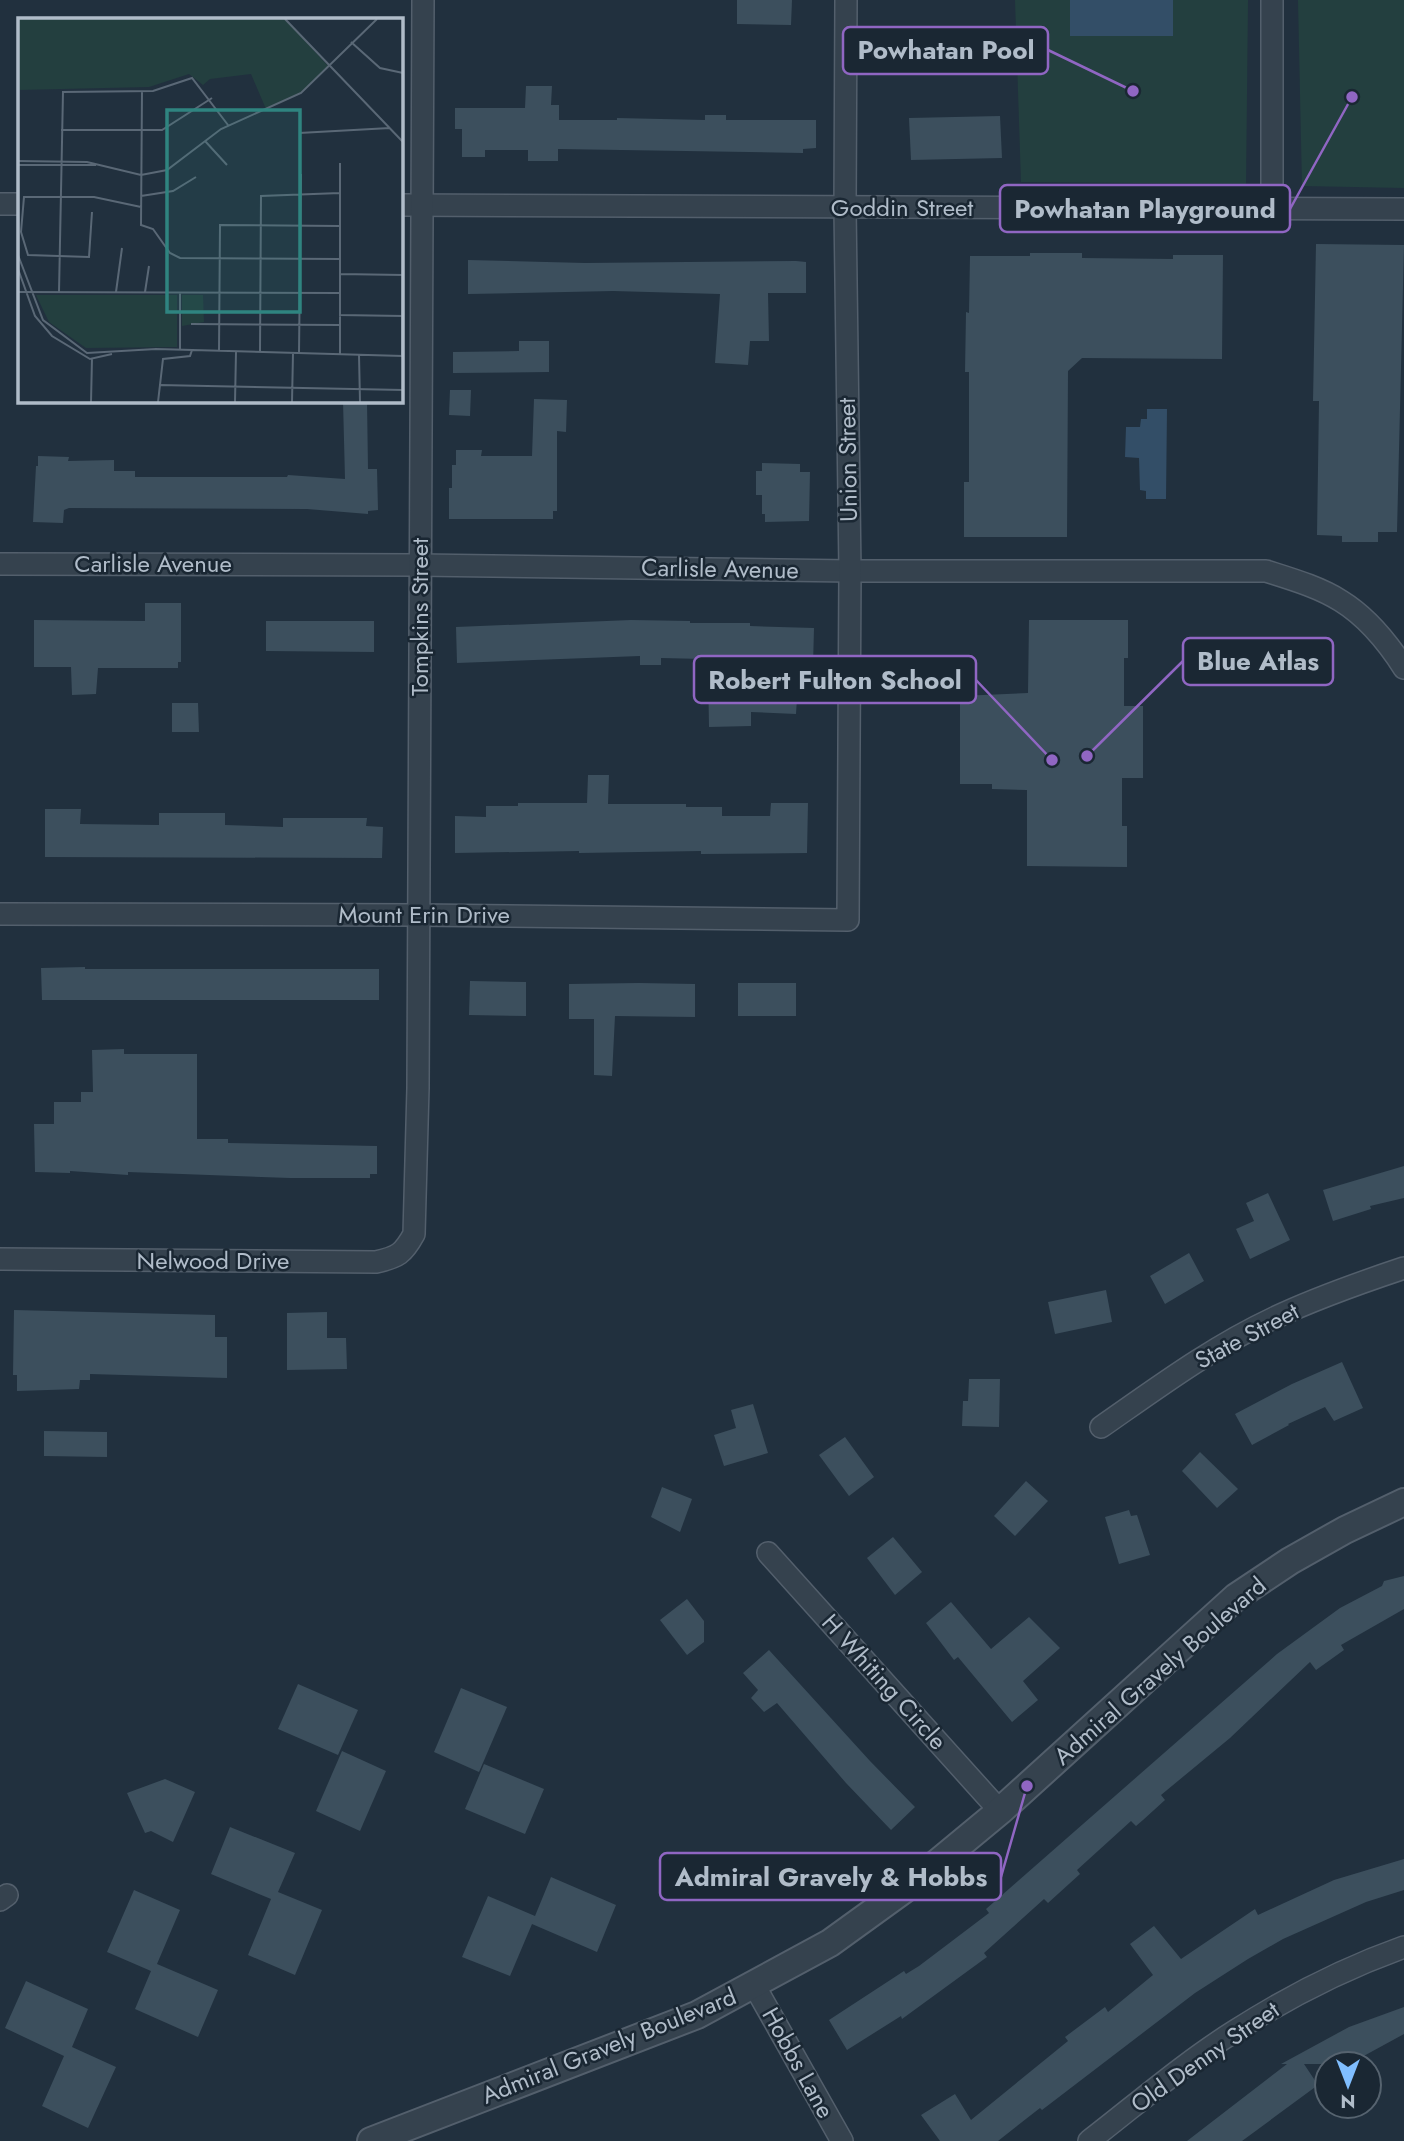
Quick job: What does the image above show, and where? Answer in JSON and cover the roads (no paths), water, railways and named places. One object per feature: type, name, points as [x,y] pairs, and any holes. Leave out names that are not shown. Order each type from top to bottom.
[{"type":"street","name":"Tompkins Street","points":[[414,1234],[418,1088],[420,565],[411,205],[423,0]]},
{"type":"street","name":"Union Street","points":[[846,0],[845,208],[850,570],[848,920]]},
{"type":"street","points":[[1272,0],[1272,208]]},
{"type":"street","points":[[0,204],[18,204]]},
{"type":"street","name":"Goddin Street","points":[[411,205],[1404,209]]},
{"type":"street","name":"Carlisle Avenue","points":[[0,564],[1266,571],[1341,601],[1372,627],[1404,668]]},
{"type":"street","name":"Mount Erin Drive","points":[[0,914],[848,920]]},
{"type":"street","name":"Nelwood Drive","points":[[0,1259],[376,1262],[392,1259],[405,1250],[414,1234]]},
{"type":"street","name":"State Street","points":[[1101,1427],[1194,1363],[1271,1319],[1340,1289],[1404,1268]]},
{"type":"street","name":"Admiral Gravely Boulevard","points":[[371,2141],[697,2015],[830,1942],[875,1911],[1000,1811],[1236,1597],[1334,1536],[1404,1502]]},
{"type":"street","name":"H Whiting Circle","points":[[768,1553],[1000,1811]]},
{"type":"street","name":"Old Denny Street","points":[[1089,2141],[1244,2026],[1286,2000],[1346,1970],[1404,1947]]},
{"type":"street","name":"Hobbs Lane","points":[[754,1986],[842,2141]]},
{"type":"water","points":[[1070,0],[1173,0],[1173,36],[1070,36]]},
{"type":"water","points":[[1147,409],[1167,409],[1166,499],[1146,499],[1146,491],[1140,490],[1139,458],[1125,457],[1126,427],[1140,427],[1141,419],[1147,419]]},
{"type":"place","name":"Powhatan Pool","points":[[1133,91]]},
{"type":"place","name":"Powhatan Playground","points":[[1352,97]]},
{"type":"place","name":"Blue Atlas","points":[[1087,756]]},
{"type":"place","name":"Robert Fulton School","points":[[1052,760]]},
{"type":"place","name":"Admiral Gravely & Hobbs","points":[[1027,1786]]}]
